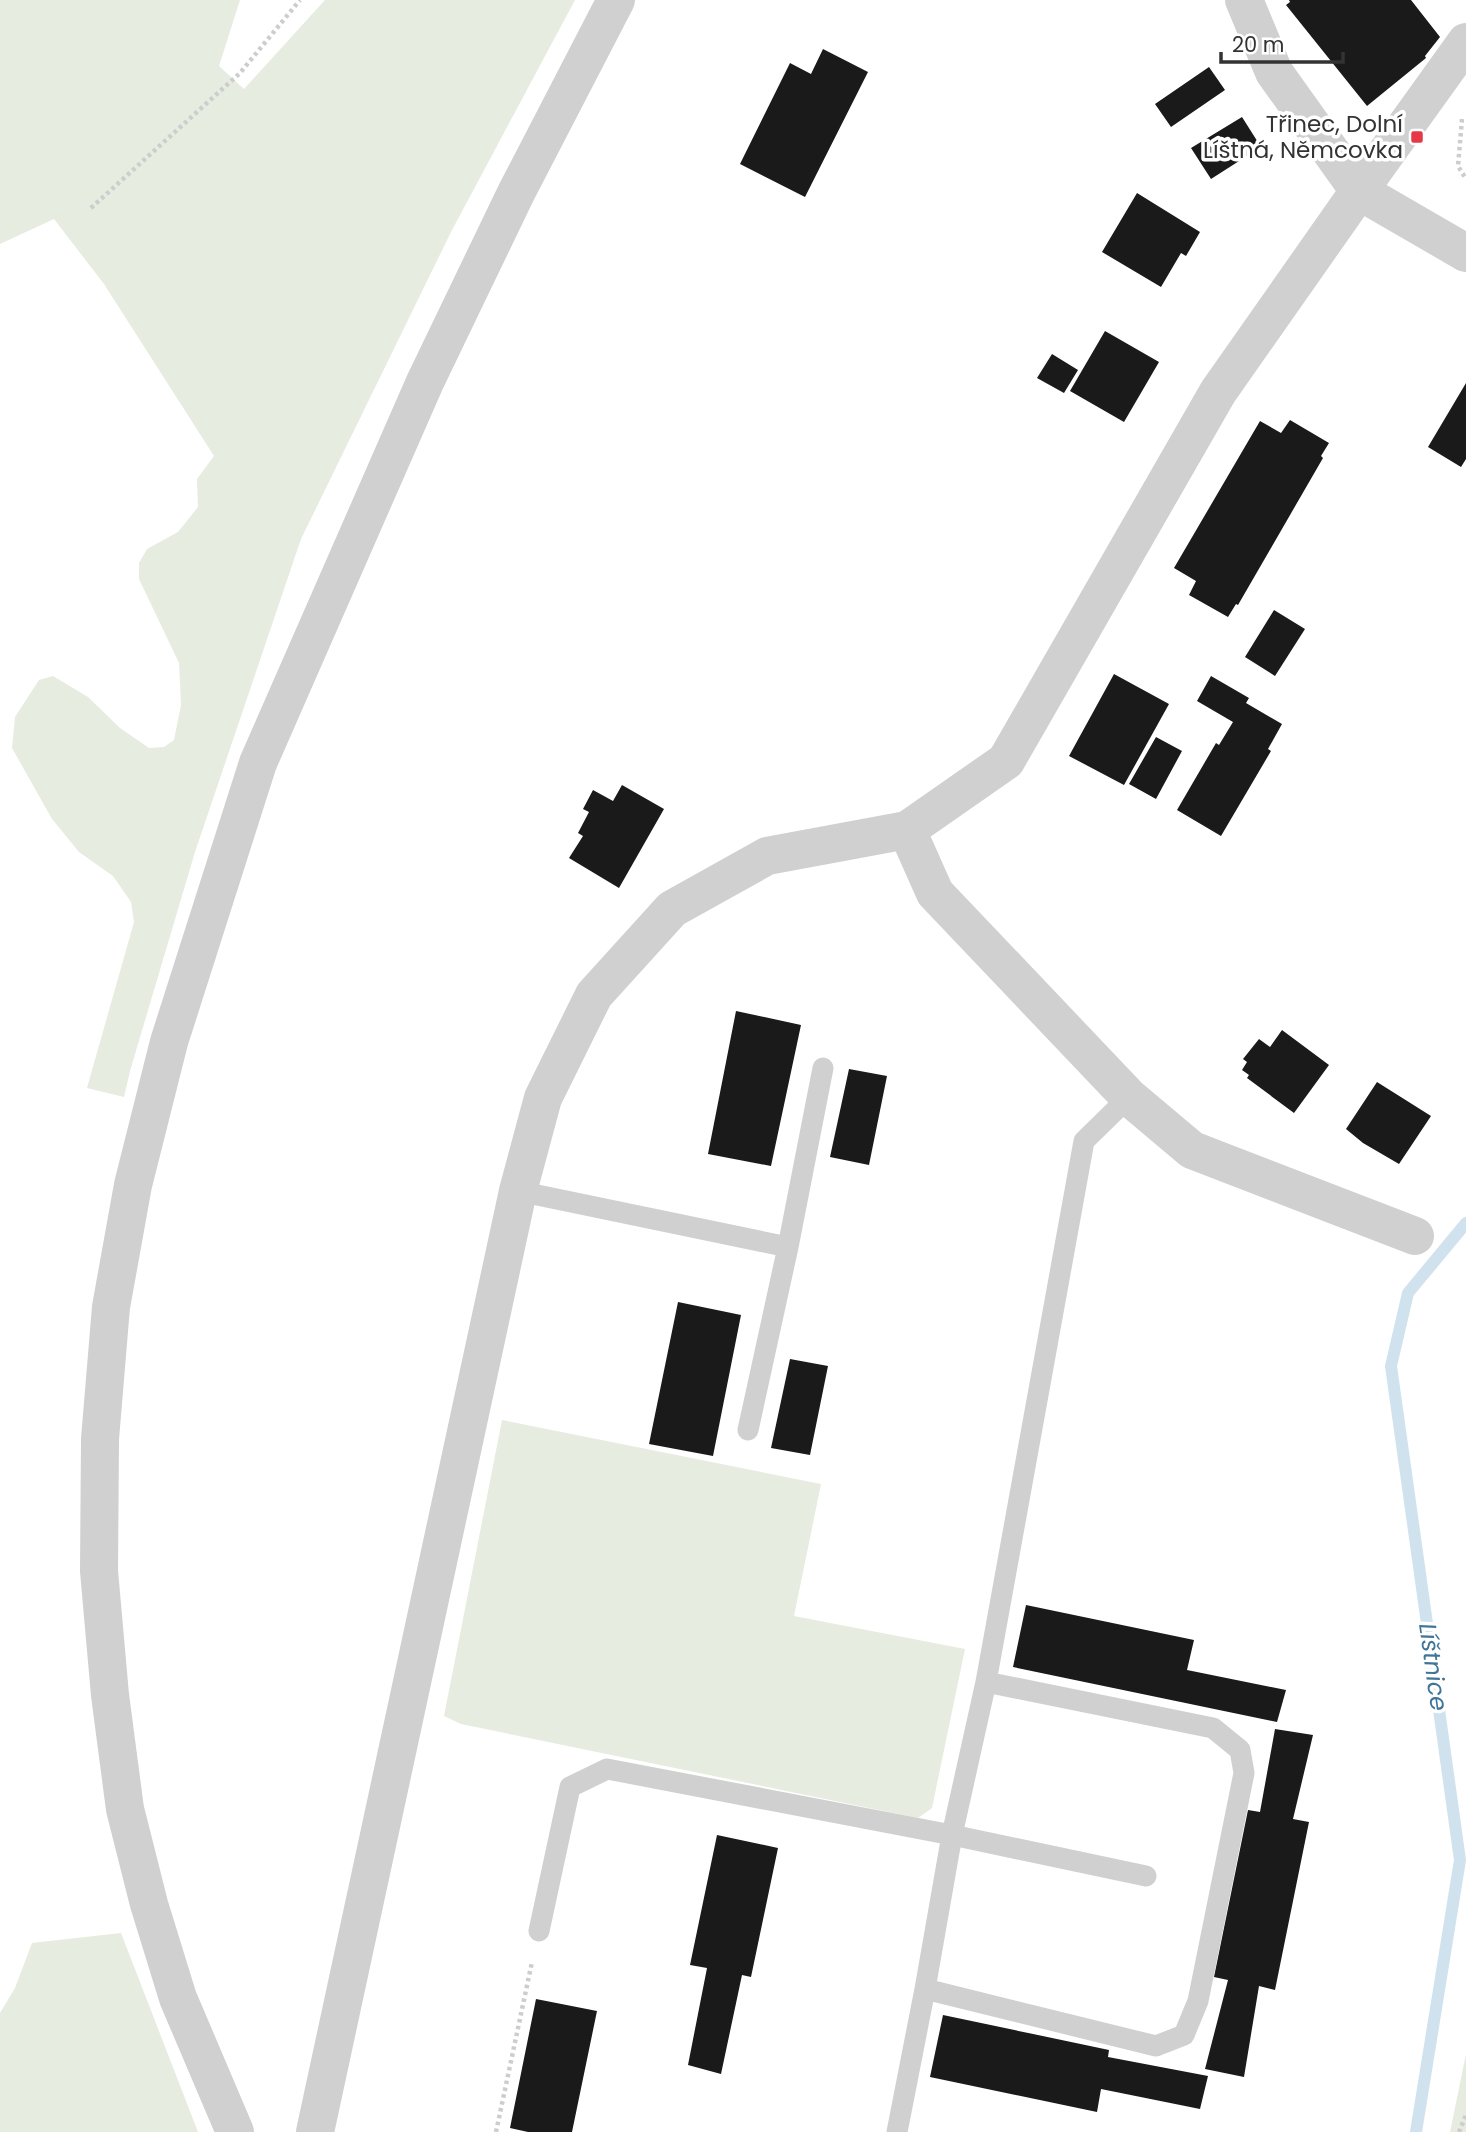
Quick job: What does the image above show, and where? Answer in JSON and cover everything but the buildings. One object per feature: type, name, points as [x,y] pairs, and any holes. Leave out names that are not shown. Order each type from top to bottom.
[{"type":"street","points":[[235,2132],[178,1998],[149,1904],[125,1809],[110,1696],[99,1571],[100,1440],[111,1307],[130,1199],[169,1042],[258,763],[425,382],[516,193],[617,0]]},
{"type":"street","points":[[1244,0],[1274,72],[1359,191],[1466,253]]},
{"type":"street","points":[[315,2132],[518,1191],[543,1098],[594,995],[672,909],[767,856],[906,830],[1006,761],[1218,392],[1466,42]]},
{"type":"street","points":[[906,830],[936,893],[1129,1097],[1192,1150],[1415,1236]]},
{"type":"lane","points":[[748,1430],[823,1068]]},
{"type":"lane","points":[[897,2132],[952,1835],[986,1682],[1084,1141],[1129,1097]]},
{"type":"lane","points":[[518,1191],[788,1247]]},
{"type":"lane","points":[[925,1989],[1156,2046],[1184,2035],[1198,2001],[1226,1864],[1244,1773],[1240,1749],[1213,1728],[986,1682]]},
{"type":"lane","points":[[539,1931],[570,1787],[607,1769],[952,1835],[1146,1876]]},
{"type":"path","points":[[91,208],[240,73],[300,0]]},
{"type":"path","points":[[1462,113],[1458,166],[1466,179]]},
{"type":"path","points":[[496,2132],[539,1931]]},
{"type":"path","points":[[1459,2132],[1466,2115]]},
{"type":"shaded area","points":[[0,0],[240,0],[219,66],[244,89],[325,0],[575,0],[451,232],[301,539],[195,852],[124,1097],[87,1088],[134,922],[131,902],[113,876],[79,852],[52,819],[12,748],[15,717],[39,680],[53,676],[88,697],[120,728],[149,748],[164,747],[174,740],[181,705],[179,663],[139,579],[139,563],[147,549],[178,532],[198,507],[197,479],[214,456],[104,284],[54,219],[0,244]]},
{"type":"shaded area","points":[[502,1420],[821,1484],[794,1616],[965,1649],[932,1808],[918,1818],[461,1724],[444,1716]]},
{"type":"shaded area","points":[[121,1933],[198,2132],[0,2132],[0,2013],[15,1988],[32,1943]]},
{"type":"shaded area","points":[[1466,2054],[1466,2132],[1450,2132]]},
{"type":"waterway","name":"Líštnice","points":[[1416,2132],[1460,1860],[1391,1366],[1408,1293],[1466,1223]]},
{"type":"place","name":"Třinec, Dolní Líštná, Němcovka","points":[[1417,137]]}]
